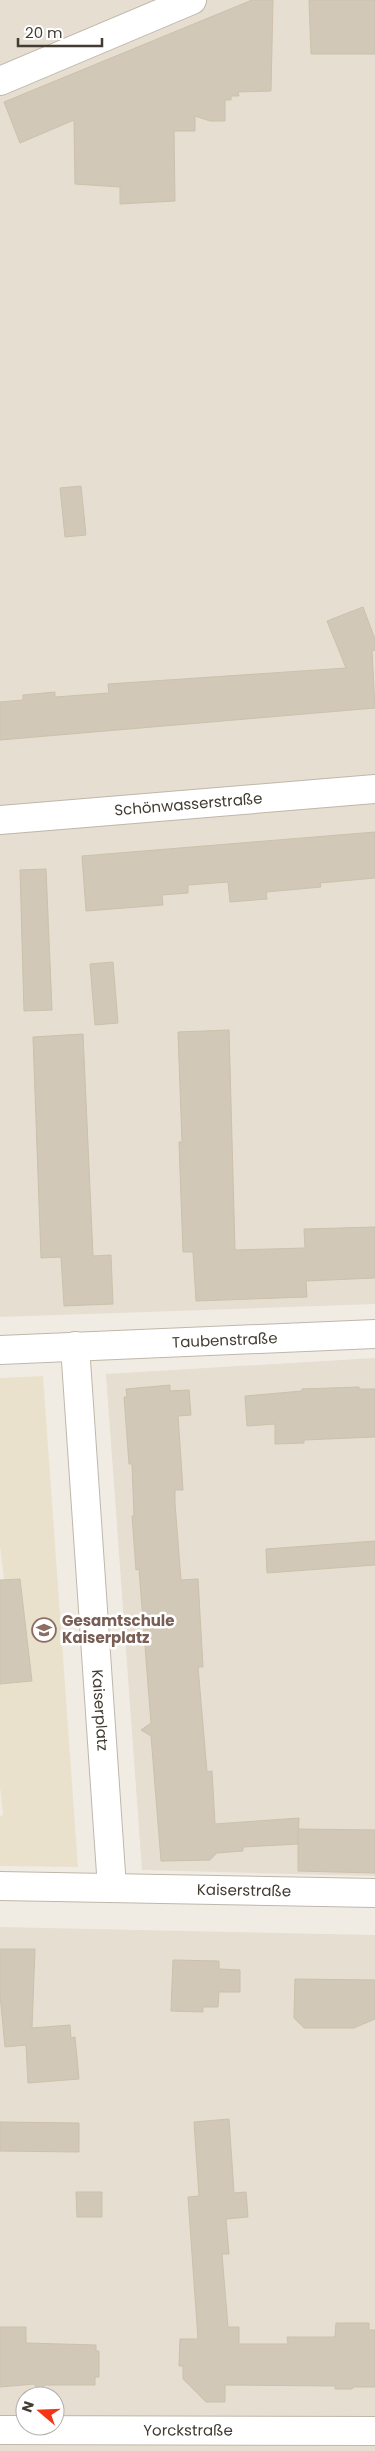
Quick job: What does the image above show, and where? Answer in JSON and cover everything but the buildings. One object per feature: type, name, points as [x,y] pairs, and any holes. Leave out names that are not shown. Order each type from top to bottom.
[{"type":"street","points":[[0,81],[192,0]]},
{"type":"street","name":"Schönwasserstraße","points":[[0,820],[375,789]]},
{"type":"street","name":"Taubenstraße","points":[[75,1346],[375,1334]]},
{"type":"street","points":[[0,1350],[75,1346]]},
{"type":"street","name":"Kaiserplatz","points":[[75,1346],[112,1888]]},
{"type":"street","points":[[0,1886],[112,1888]]},
{"type":"street","name":"Kaiserstraße","points":[[112,1888],[375,1892]]},
{"type":"street","name":"Yorckstraße","points":[[0,2430],[375,2431]]},
{"type":"shaded area","points":[[0,0],[375,0],[375,1304],[0,1317]]},
{"type":"shaded area","points":[[375,1358],[375,1876],[142,1870],[106,1374]]},
{"type":"shaded area","name":"Gesamtschule Kaiserplatz","points":[[43,1376],[78,1867],[0,1866],[0,1816],[3,1815],[0,1787],[0,1684],[32,1680],[20,1579],[4,1580],[0,1546],[0,1378]]},
{"type":"shaded area","points":[[0,1927],[375,1935],[375,2451],[0,2451]]},
{"type":"place","name":"Gesamtschule Kaiserplatz","points":[[44,1630]]}]
